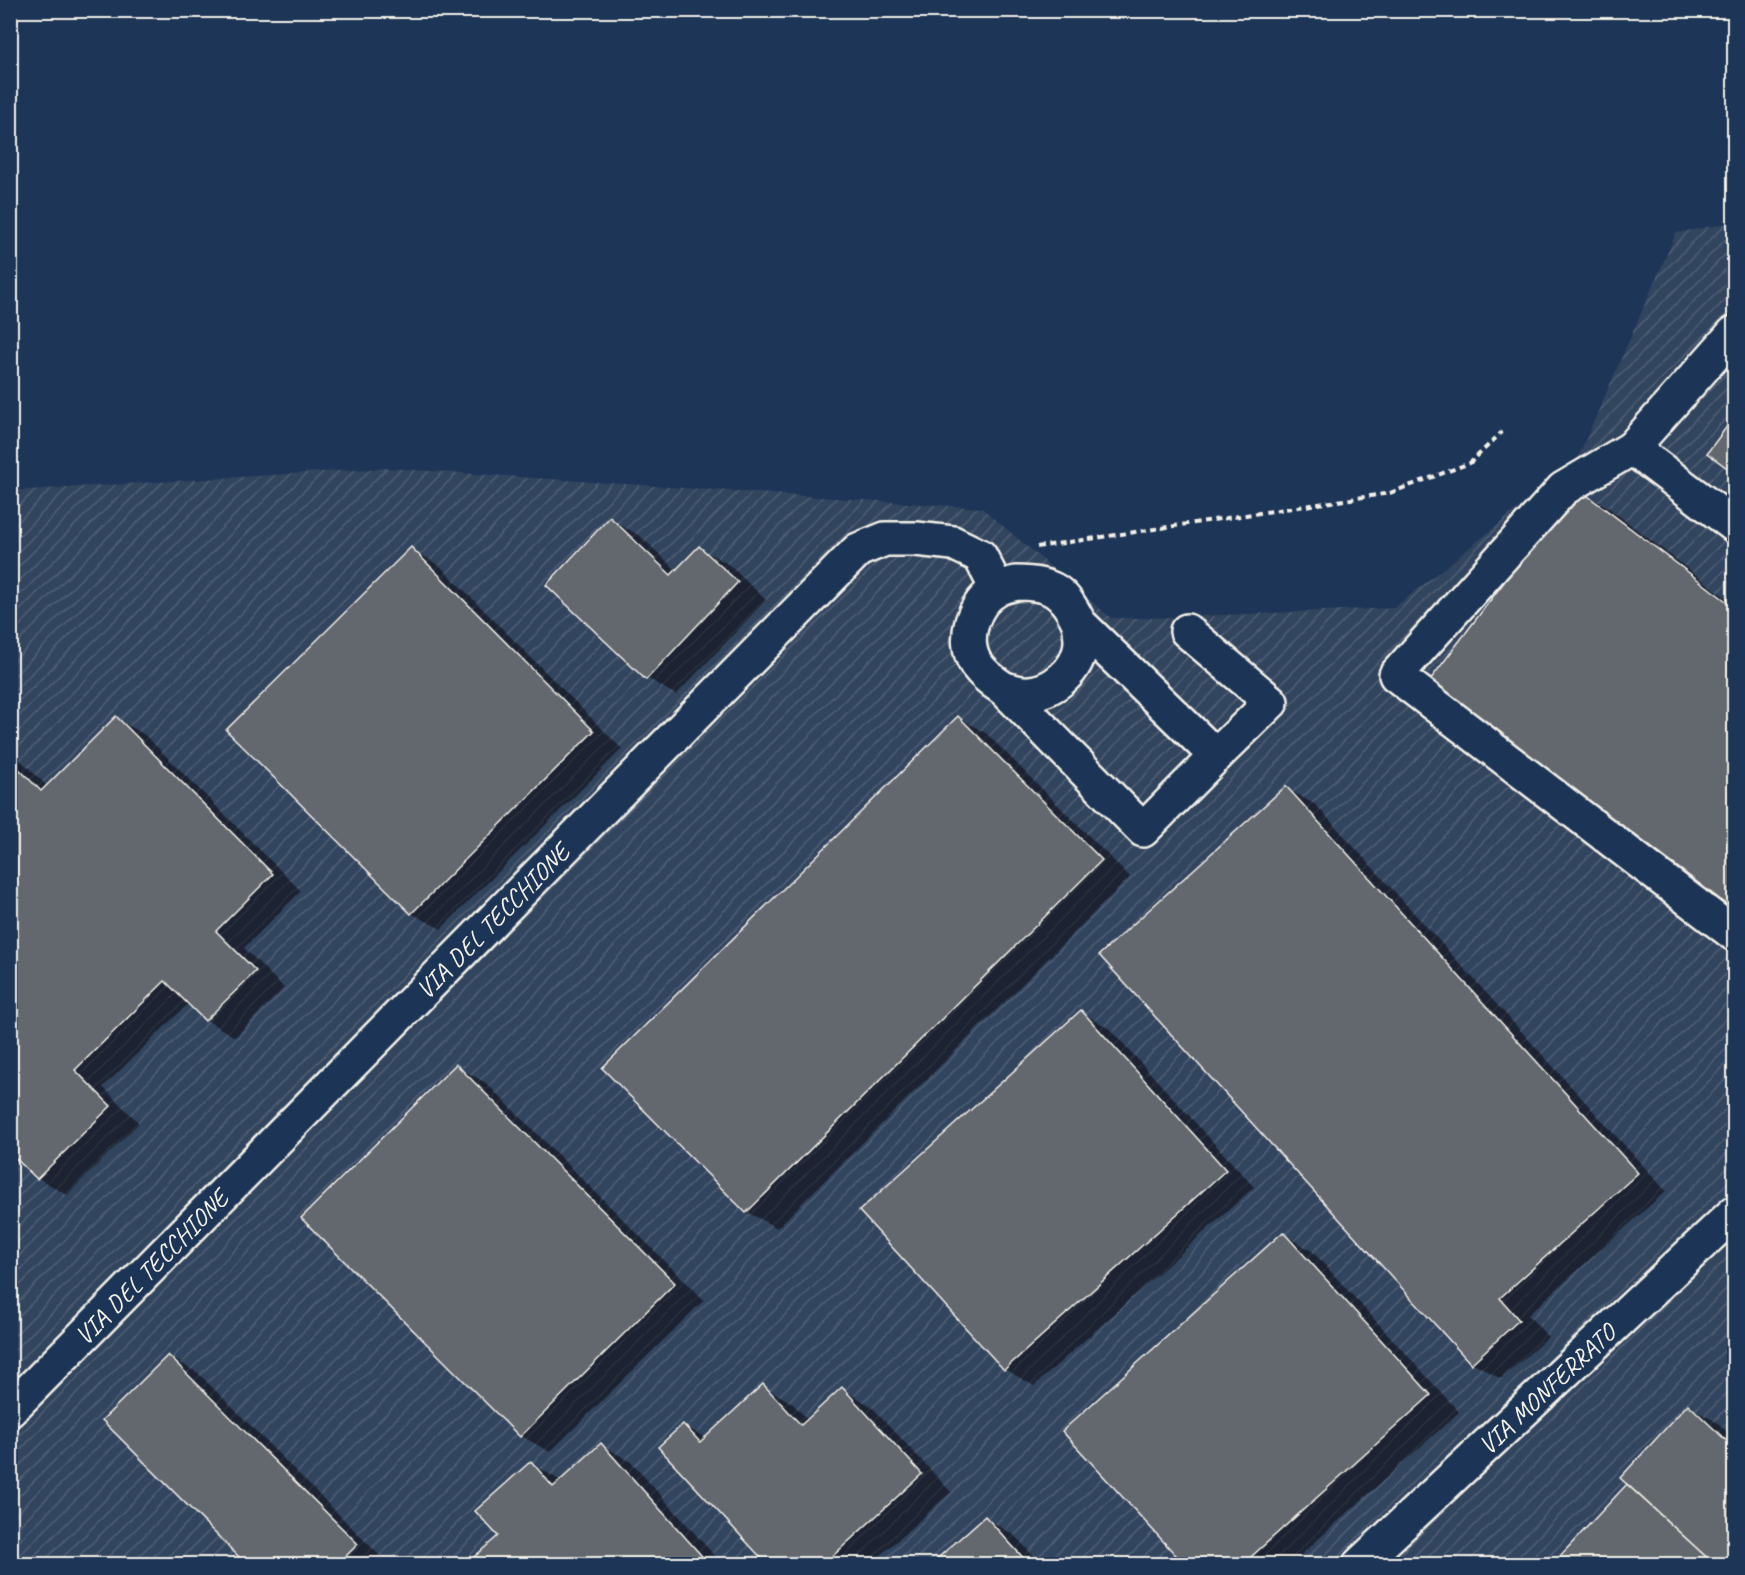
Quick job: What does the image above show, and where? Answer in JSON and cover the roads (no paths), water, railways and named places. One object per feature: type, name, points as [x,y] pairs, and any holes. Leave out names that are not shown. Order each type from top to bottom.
[{"type":"street","points":[[1734,333],[1632,448],[1563,489],[1396,675],[1734,934]]},
{"type":"street","points":[[1632,448],[1734,525]]},
{"type":"street","name":"VIA DEL TECCHIONE","points":[[10,1410],[858,550],[885,539],[916,539],[953,543],[980,556],[997,590]]},
{"type":"street","points":[[1004,689],[1024,693],[1045,690],[1062,680],[1075,663],[1081,644],[1079,623],[1071,604],[1056,591],[1037,583],[1016,583],[997,590],[981,603],[972,621],[970,642],[975,662],[987,678],[1004,689],[1143,830],[1271,702],[1187,631]]},
{"type":"street","points":[[1079,623],[1216,756]]},
{"type":"street","name":"VIA MONFERRATO","points":[[1360,1564],[1734,1213]]}]
